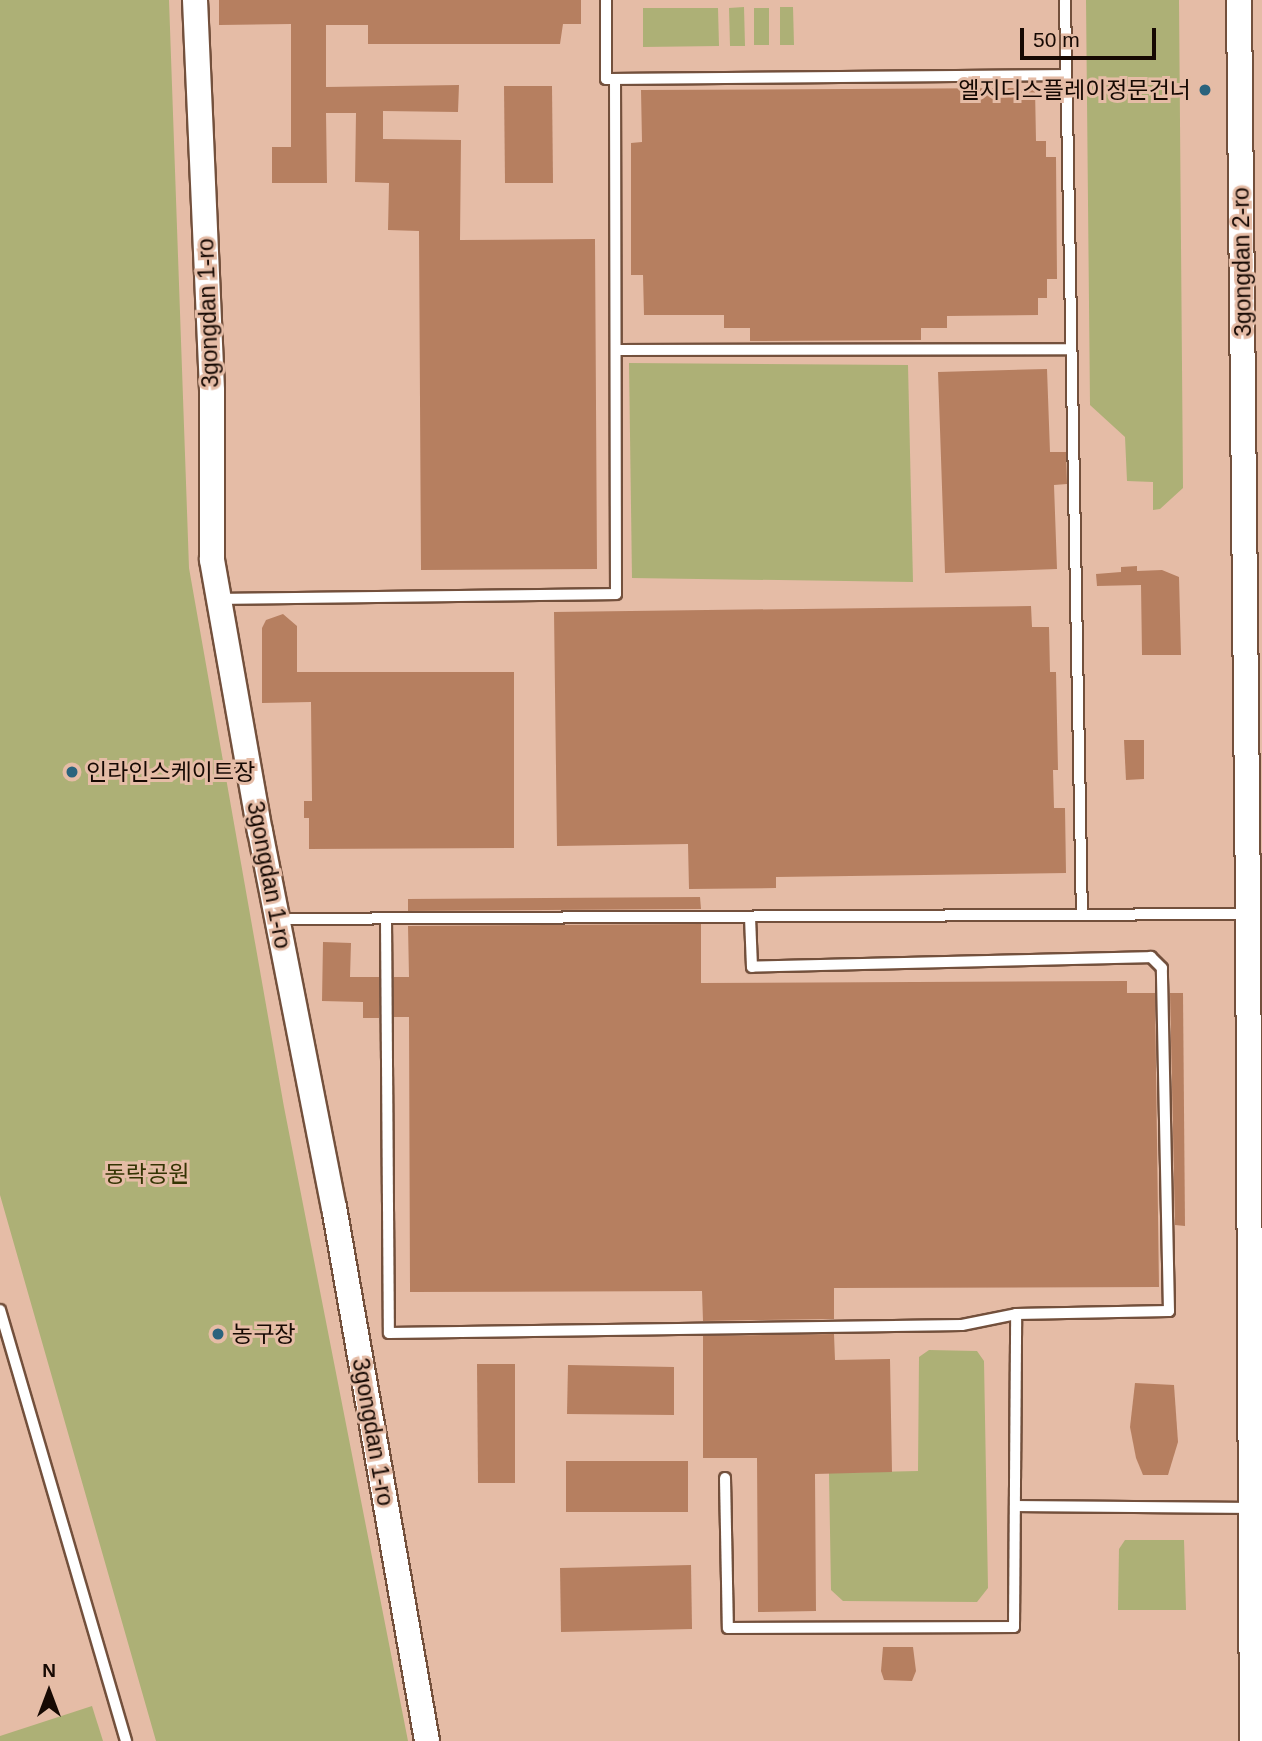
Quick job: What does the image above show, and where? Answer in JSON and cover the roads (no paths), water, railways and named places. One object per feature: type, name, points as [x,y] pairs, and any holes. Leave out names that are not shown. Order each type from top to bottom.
[{"type":"street","name":"3gongdan 1-ro","points":[[195,0],[212,391],[212,560],[277,919],[334,1207],[427,1741]]},
{"type":"street","name":"3gongdan 2-ro","points":[[1239,0],[1256,1508],[1252,1741]]},
{"type":"lane","points":[[606,0],[606,79],[1066,75]]},
{"type":"lane","points":[[1065,0],[1082,915]]},
{"type":"lane","points":[[219,599],[616,594],[615,79]]},
{"type":"lane","points":[[617,350],[1071,349]]},
{"type":"lane","points":[[277,919],[1248,914]]},
{"type":"lane","points":[[386,920],[388,1333],[962,1325],[1016,1314],[1169,1311],[1162,968],[1151,957],[752,967],[750,918]]},
{"type":"lane","points":[[0,1310],[127,1741]]},
{"type":"lane","points":[[725,1478],[728,1628],[1014,1627],[1017,1506],[1016,1314]]},
{"type":"lane","points":[[1017,1506],[1256,1508]]},
{"type":"place","name":"엘지디스플레이정문건너","points":[[1205,90]]},
{"type":"place","name":"인라인스케이트장","points":[[72,772]]},
{"type":"place","name":"농구장","points":[[218,1334]]},
{"type":"park label","name":"동락공원","points":[[147,1174]]}]
